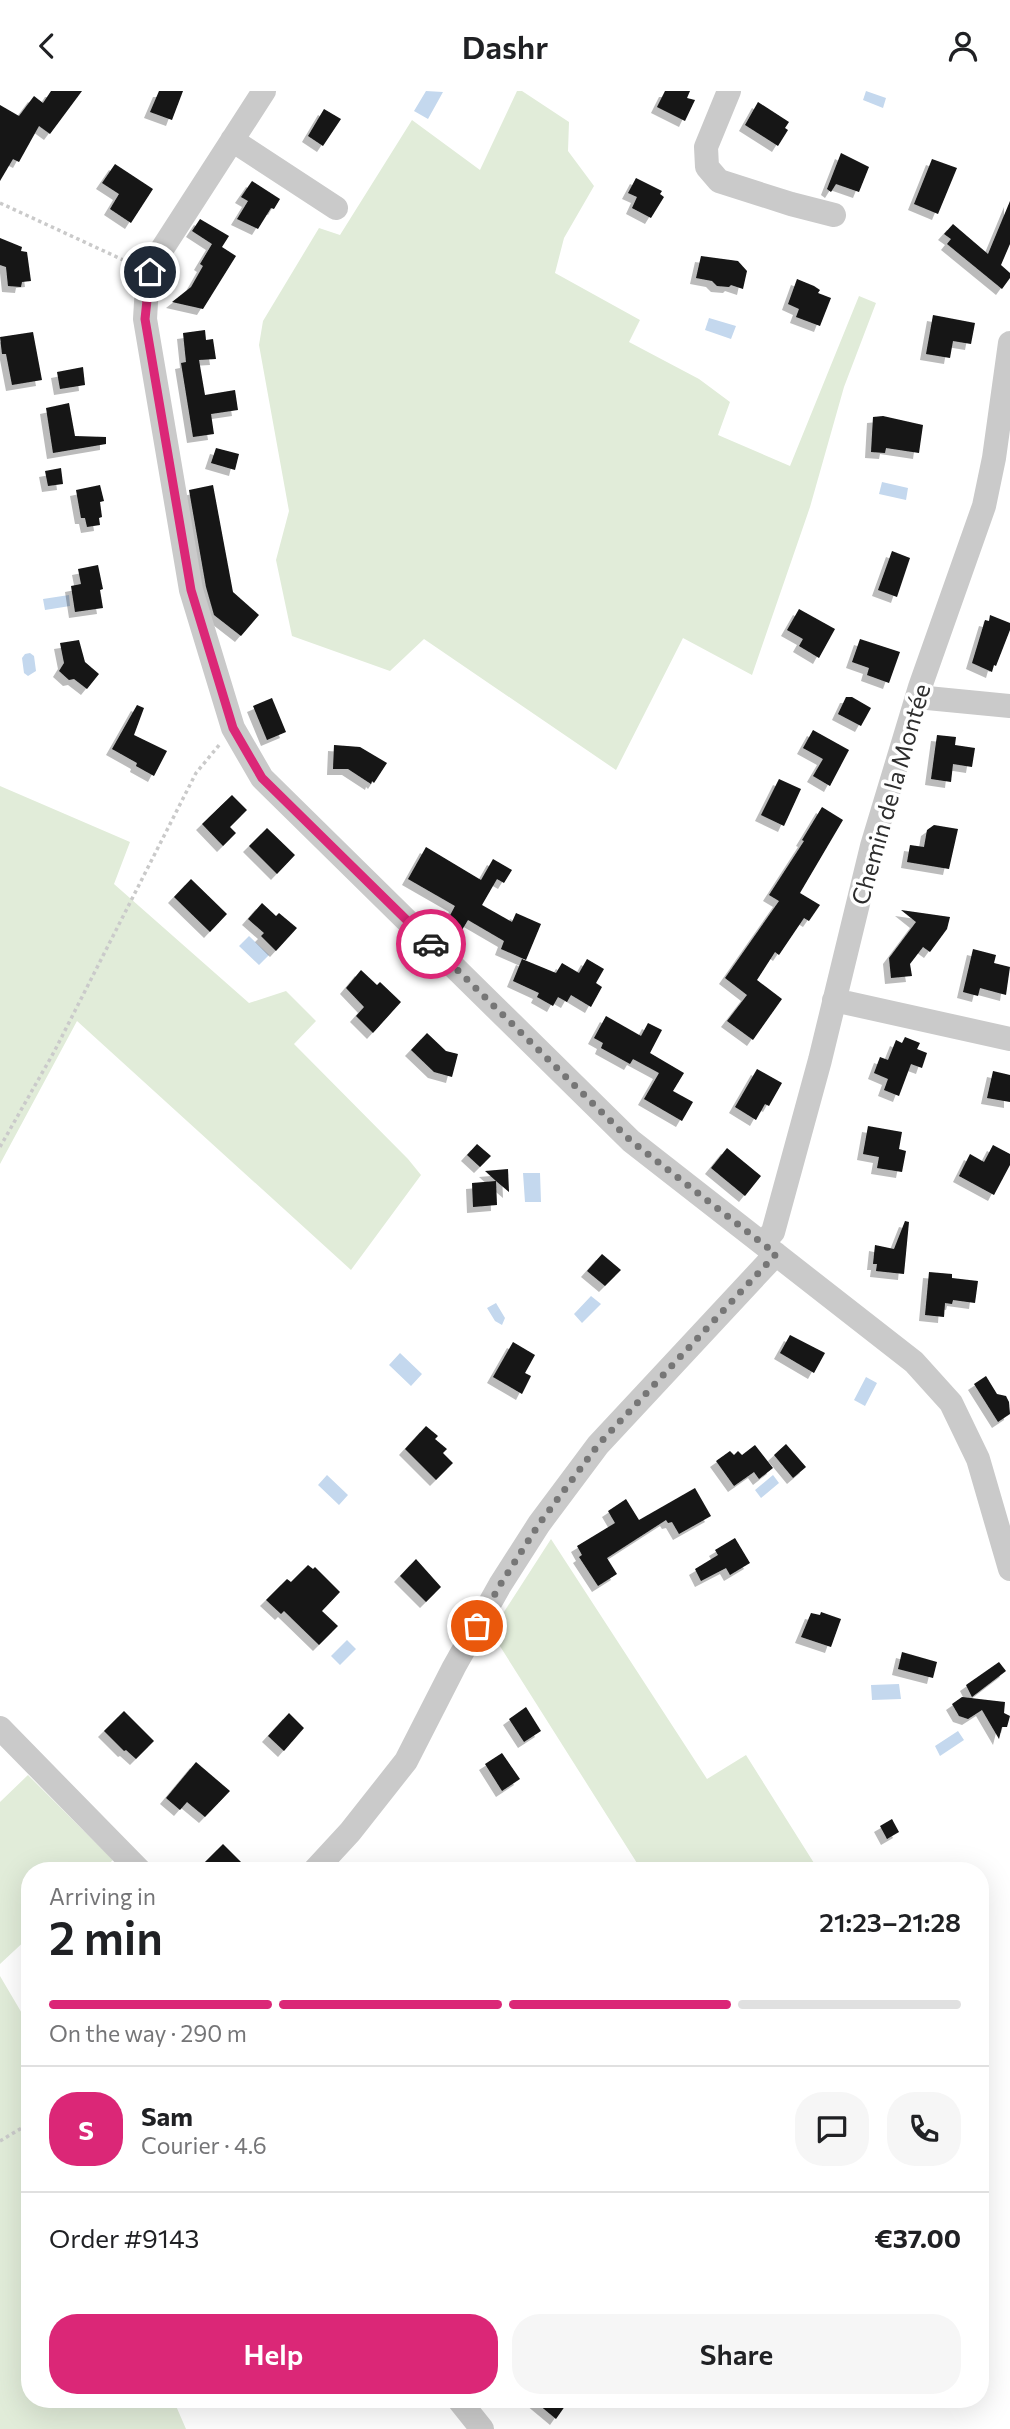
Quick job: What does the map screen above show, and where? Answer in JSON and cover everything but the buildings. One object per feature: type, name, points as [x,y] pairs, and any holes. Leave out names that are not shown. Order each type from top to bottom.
[{"type":"street","points":[[264,91],[155,260],[150,272],[145,319],[191,590],[233,728],[262,778],[631,1141],[915,1362],[951,1403],[978,1458],[1010,1569]]},
{"type":"street","points":[[729,91],[706,147],[707,167],[719,181],[834,215]]},
{"type":"street","points":[[232,140],[336,208]]},
{"type":"street","name":"Chemin de la Montée","points":[[322,1862],[406,1762],[454,1667],[500,1585],[554,1504],[598,1445],[769,1248],[835,1000],[872,846],[918,697],[984,506],[995,458],[1010,343]]},
{"type":"street","points":[[918,697],[1010,706]]},
{"type":"street","points":[[835,1000],[1010,1039]]},
{"type":"street","points":[[0,1728],[132,1862]]},
{"type":"street","points":[[465,2408],[482,2429]]},
{"type":"path","points":[[0,203],[150,272]]},
{"type":"path","points":[[0,1147],[54,1052],[196,773],[233,728]]},
{"type":"path","points":[[0,2141],[21,2128]]},
{"type":"green space","points":[[517,91],[522,91],[569,122],[568,151],[594,186],[564,238],[555,273],[640,320],[629,342],[699,379],[730,402],[718,435],[790,466],[859,296],[876,303],[844,387],[810,507],[752,675],[683,638],[616,770],[424,639],[390,671],[292,636],[276,560],[289,511],[259,345],[263,321],[319,228],[340,235],[412,120],[480,170]]},
{"type":"green space","points":[[0,786],[130,842],[114,884],[249,1003],[286,991],[316,1021],[294,1044],[421,1175],[351,1270],[77,1021],[0,1164]]},
{"type":"green space","points":[[551,1539],[707,1779],[746,1755],[813,1862],[636,1862],[491,1632]]},
{"type":"green space","points":[[28,1775],[113,1860],[21,1862],[21,1944],[0,1964],[0,1802]]},
{"type":"green space","points":[[0,1976],[21,2012],[21,2408],[177,2408],[186,2429],[0,2429]]},
{"type":"water","points":[[426,91],[443,92],[428,119],[414,111]]},
{"type":"water","points":[[866,91],[886,98],[883,108],[863,100]]},
{"type":"water","points":[[709,318],[736,326],[731,339],[705,330]]},
{"type":"water","points":[[882,482],[908,488],[906,500],[879,494]]},
{"type":"water","points":[[69,595],[70,606],[45,610],[43,599]]},
{"type":"water","points":[[30,653],[34,656],[36,671],[28,676],[24,673],[22,658]]},
{"type":"water","points":[[249,936],[269,955],[259,965],[239,946]]},
{"type":"water","points":[[523,1173],[540,1173],[541,1202],[525,1202]]},
{"type":"water","points":[[591,1296],[601,1304],[582,1323],[574,1314]]},
{"type":"water","points":[[496,1303],[505,1318],[502,1325],[495,1321],[487,1308]]},
{"type":"water","points":[[400,1353],[422,1374],[411,1386],[389,1365]]},
{"type":"water","points":[[866,1377],[877,1383],[865,1406],[854,1400]]},
{"type":"water","points":[[327,1475],[348,1495],[339,1505],[318,1485]]},
{"type":"water","points":[[773,1475],[779,1483],[761,1498],[755,1490]]},
{"type":"water","points":[[347,1640],[356,1649],[340,1665],[331,1656]]},
{"type":"water","points":[[899,1684],[901,1699],[872,1700],[871,1685]]},
{"type":"water","points":[[958,1731],[964,1740],[940,1756],[935,1746]]},
{"type":"way so far","points":[[431,944],[631,1141],[776,1254],[598,1445],[539,1524],[477,1626]]},
{"type":"route","points":[[150,272],[145,319],[191,590],[233,728],[262,778],[431,944]]}]
